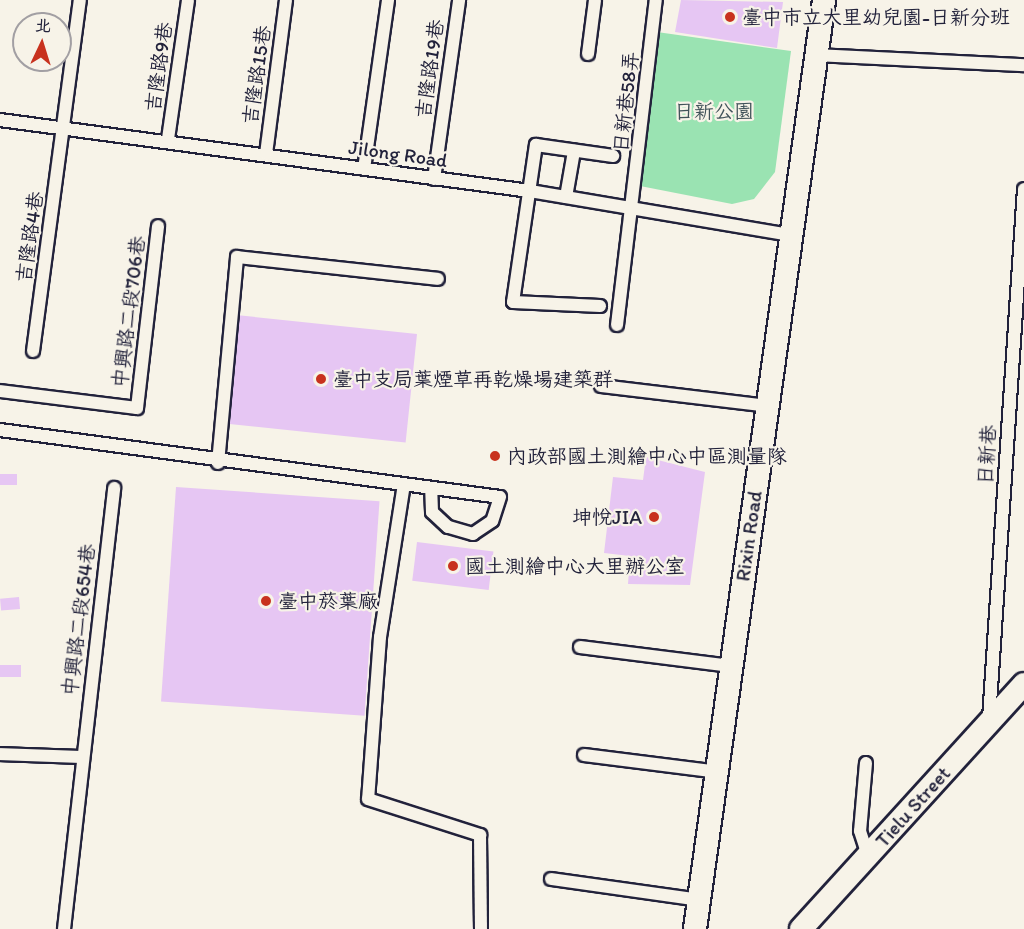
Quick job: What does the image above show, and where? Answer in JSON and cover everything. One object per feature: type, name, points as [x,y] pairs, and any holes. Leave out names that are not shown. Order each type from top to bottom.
[{"type":"street","name":"Rixin Road","points":[[695,929],[719,772],[731,666],[768,406],[789,235],[824,0]]},
{"type":"street","name":"Tielu Street","points":[[801,929],[1024,684]]},
{"type":"lane","name":"吉隆路4巷","points":[[33,351],[66,129],[80,0]]},
{"type":"lane","name":"吉隆路9巷","points":[[168,140],[188,0]]},
{"type":"lane","name":"吉隆路15巷","points":[[266,154],[286,0]]},
{"type":"lane","points":[[364,170],[388,0]]},
{"type":"lane","name":"吉隆路19巷","points":[[434,179],[459,0]]},
{"type":"lane","points":[[588,54],[595,0]]},
{"type":"lane","name":"日新巷58弄","points":[[617,325],[634,208],[656,0]]},
{"type":"lane","points":[[816,55],[1024,65]]},
{"type":"lane","name":"Jilong Road","points":[[0,120],[168,140],[364,170],[530,191],[789,235]]},
{"type":"lane","points":[[600,306],[513,302],[536,145],[613,156]]},
{"type":"lane","points":[[566,197],[574,151]]},
{"type":"lane","name":"日新巷","points":[[989,723],[1024,189]]},
{"type":"lane","name":"中興路二段706巷","points":[[0,391],[138,408],[158,226]]},
{"type":"lane","points":[[218,463],[237,257],[438,279]]},
{"type":"lane","points":[[601,386],[768,406]]},
{"type":"lane","points":[[0,430],[218,463],[404,484],[500,497],[492,521],[472,534],[448,527],[432,512],[431,488]]},
{"type":"lane","points":[[404,484],[380,637],[368,799],[480,836],[481,929]]},
{"type":"lane","name":"中興路二段654巷","points":[[64,929],[114,488]]},
{"type":"lane","points":[[580,647],[731,666]]},
{"type":"lane","points":[[0,754],[82,757]]},
{"type":"lane","points":[[584,755],[719,772]]},
{"type":"lane","points":[[866,764],[860,831],[868,856]]},
{"type":"lane","points":[[551,879],[700,900]]},
{"type":"green space","name":"日新公園","points":[[657,32],[791,51],[775,172],[754,199],[732,204],[635,185]]},
{"type":"building","name":"臺中市立大里幼兒園-日新分班","points":[[681,0],[783,2],[777,48],[675,32]]},
{"type":"building","name":"臺中支局葉煙草再乾燥場建築群","points":[[236,315],[417,334],[406,442],[225,423]]},
{"type":"building","name":"坤悅JIA","points":[[646,457],[705,472],[690,585],[628,584],[630,556],[604,553],[613,477],[643,480]]},
{"type":"building","points":[[0,474],[17,474],[17,485],[0,485]]},
{"type":"building","name":"臺中菸葉廠","points":[[176,487],[380,501],[365,716],[161,701]]},
{"type":"building","name":"國土測繪中心大里辦公室","points":[[417,542],[493,551],[489,590],[412,581]]},
{"type":"building","points":[[19,597],[20,609],[1,611],[0,599]]},
{"type":"building","points":[[0,665],[21,665],[21,677],[0,677]]},
{"type":"place","name":"臺中市立大里幼兒園-日新分班","points":[[730,17]]},
{"type":"place","name":"臺中支局葉煙草再乾燥場建築群","points":[[321,379]]},
{"type":"place","name":"內政部國土測繪中心中區測量隊","points":[[495,456]]},
{"type":"place","name":"坤悅JIA","points":[[654,517]]},
{"type":"place","name":"國土測繪中心大里辦公室","points":[[453,566]]},
{"type":"place","name":"臺中菸葉廠","points":[[266,601]]}]
